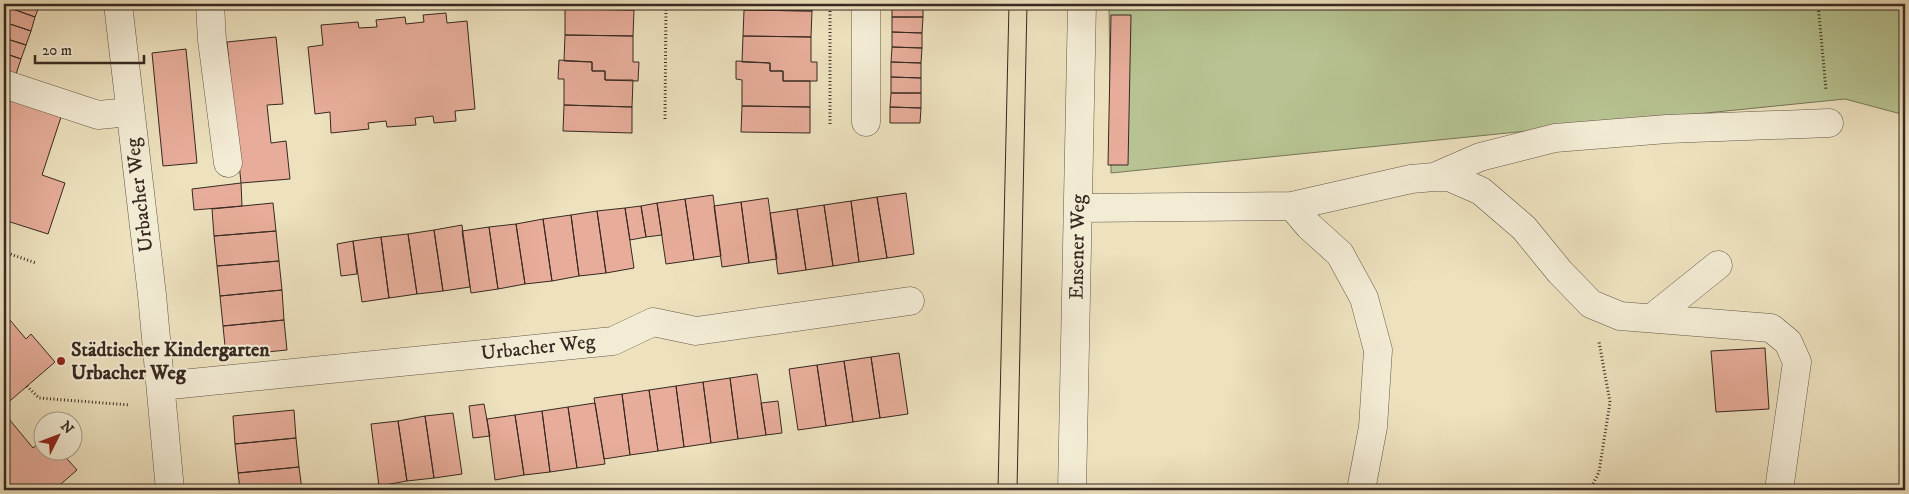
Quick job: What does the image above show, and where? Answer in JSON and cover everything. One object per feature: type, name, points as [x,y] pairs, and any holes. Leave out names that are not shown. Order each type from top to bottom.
[{"type":"street","points":[[210,4],[212,40],[228,163]]},
{"type":"street","points":[[866,4],[866,122]]},
{"type":"street","name":"Ensener Weg","points":[[1072,490],[1082,4]]},
{"type":"street","name":"Urbacher Weg","points":[[125,5],[130,112],[162,397],[170,490]]},
{"type":"street","points":[[4,84],[98,115],[130,112]]},
{"type":"street","points":[[1434,177],[1480,157],[1555,138],[1667,129],[1829,124]]},
{"type":"street","points":[[1079,208],[1292,206],[1411,179],[1449,177],[1481,191],[1524,228],[1560,272],[1591,304],[1620,316],[1771,328],[1788,342],[1797,362],[1779,490]]},
{"type":"street","points":[[1292,206],[1309,226],[1340,254],[1364,298],[1378,350],[1373,427],[1361,490]]},
{"type":"street","points":[[1652,318],[1718,265]]},
{"type":"street","name":"Urbacher Weg","points":[[162,397],[613,341],[653,322],[696,331],[910,301]]},
{"type":"path","points":[[665,119],[666,4]]},
{"type":"path","points":[[830,4],[830,124]]},
{"type":"path","points":[[1818,4],[1829,124]]},
{"type":"path","points":[[4,252],[36,263]]},
{"type":"path","points":[[1590,490],[1599,472],[1610,402],[1591,304]]},
{"type":"path","points":[[27,386],[39,398],[162,397]]},
{"type":"green space","points":[[1109,4],[1905,4],[1905,115],[1845,99],[1111,173]]},
{"type":"building","points":[[8,4],[40,4],[35,17],[7,7]]},
{"type":"building","points":[[565,4],[634,4],[634,10],[565,9]]},
{"type":"building","points":[[744,4],[812,4],[812,11],[744,10]]},
{"type":"building","points":[[892,4],[923,4],[923,17],[892,17]]},
{"type":"building","points":[[7,7],[35,17],[31,31],[4,22]]},
{"type":"building","points":[[565,9],[634,10],[633,36],[565,35]]},
{"type":"building","points":[[744,10],[812,11],[811,37],[743,36]]},
{"type":"building","points":[[446,13],[447,23],[467,21],[475,109],[455,111],[456,121],[434,123],[433,116],[415,118],[416,125],[387,127],[386,121],[368,123],[369,129],[331,133],[330,112],[315,114],[308,47],[323,45],[321,25],[358,22],[359,28],[377,27],[376,20],[405,17],[406,24],[424,22],[423,15]]},
{"type":"building","points":[[1111,15],[1131,15],[1128,165],[1108,165]]},
{"type":"building","points":[[892,17],[923,17],[922,33],[892,32]]},
{"type":"building","points":[[4,22],[31,31],[26,45],[4,38]]},
{"type":"building","points":[[892,32],[922,33],[922,48],[892,47]]},
{"type":"building","points":[[565,35],[633,36],[633,62],[639,62],[638,81],[605,80],[605,71],[592,71],[592,62],[564,61]]},
{"type":"building","points":[[743,36],[811,37],[811,62],[817,62],[817,81],[783,81],[783,71],[770,71],[770,63],[742,62]]},
{"type":"building","points":[[276,37],[283,104],[267,105],[271,143],[286,141],[290,179],[241,183],[227,42]]},
{"type":"building","points":[[4,38],[26,45],[21,59],[4,53]]},
{"type":"building","points":[[892,47],[922,48],[921,63],[891,62]]},
{"type":"building","points":[[186,49],[197,163],[163,166],[152,53]]},
{"type":"building","points":[[4,53],[21,59],[16,74],[4,69]]},
{"type":"building","points":[[559,60],[592,62],[592,71],[605,71],[605,80],[633,80],[632,107],[564,105],[564,79],[558,79]]},
{"type":"building","points":[[736,61],[770,63],[770,71],[783,71],[783,81],[810,81],[810,107],[742,106],[742,80],[736,79]]},
{"type":"building","points":[[891,62],[921,63],[921,78],[891,77]]},
{"type":"building","points":[[891,77],[921,78],[921,93],[891,93]]},
{"type":"building","points":[[891,93],[921,93],[921,108],[890,107]]},
{"type":"building","points":[[4,97],[62,114],[42,175],[65,183],[48,234],[4,220]]},
{"type":"building","points":[[564,105],[632,107],[632,133],[563,131]]},
{"type":"building","points":[[742,106],[810,107],[810,133],[741,132]]},
{"type":"building","points":[[890,107],[921,108],[920,123],[890,123]]},
{"type":"building","points":[[241,183],[242,206],[194,210],[192,189]]},
{"type":"building","points":[[906,193],[914,254],[887,258],[877,197]]},
{"type":"building","points":[[713,195],[721,256],[694,260],[685,199]]},
{"type":"building","points":[[877,197],[887,258],[859,262],[851,201]]},
{"type":"building","points":[[768,198],[777,259],[749,263],[741,202]]},
{"type":"building","points":[[685,199],[694,260],[666,264],[657,203]]},
{"type":"building","points":[[851,201],[859,262],[833,266],[824,205]]},
{"type":"building","points":[[741,202],[749,263],[722,267],[714,206]]},
{"type":"building","points":[[273,203],[276,231],[214,236],[212,209]]},
{"type":"building","points":[[657,203],[662,235],[646,237],[641,206]]},
{"type":"building","points":[[824,205],[833,266],[806,270],[797,209]]},
{"type":"building","points":[[641,206],[646,237],[630,240],[625,208]]},
{"type":"building","points":[[625,208],[634,268],[606,273],[597,211]]},
{"type":"building","points":[[797,209],[806,270],[778,274],[770,213]]},
{"type":"building","points":[[597,211],[606,273],[579,276],[571,215]]},
{"type":"building","points":[[571,215],[579,276],[552,281],[543,219]]},
{"type":"building","points":[[543,219],[552,281],[525,284],[516,224]]},
{"type":"building","points":[[516,224],[525,284],[498,289],[489,227]]},
{"type":"building","points":[[462,225],[470,287],[443,291],[434,230]]},
{"type":"building","points":[[489,227],[498,289],[471,293],[462,231]]},
{"type":"building","points":[[434,230],[443,291],[417,294],[408,234]]},
{"type":"building","points":[[276,231],[279,261],[217,266],[214,236]]},
{"type":"building","points":[[408,234],[417,294],[389,298],[381,237]]},
{"type":"building","points":[[381,237],[389,298],[362,302],[353,241]]},
{"type":"building","points":[[353,241],[357,274],[341,276],[337,244]]},
{"type":"building","points":[[279,261],[282,290],[220,296],[217,266]]},
{"type":"building","points":[[282,290],[284,320],[223,326],[220,296]]},
{"type":"building","points":[[4,313],[26,339],[31,334],[55,362],[4,406]]},
{"type":"building","points":[[284,320],[287,350],[226,356],[223,326]]},
{"type":"building","points":[[1765,348],[1769,409],[1716,412],[1711,351]]},
{"type":"building","points":[[899,353],[908,414],[880,418],[871,357]]},
{"type":"building","points":[[871,357],[880,418],[853,422],[844,361]]},
{"type":"building","points":[[844,361],[853,422],[826,426],[817,365]]},
{"type":"building","points":[[817,365],[826,426],[798,430],[789,369]]},
{"type":"building","points":[[757,374],[766,435],[738,439],[730,378]]},
{"type":"building","points":[[730,378],[738,439],[711,443],[703,382]]},
{"type":"building","points":[[703,382],[711,443],[684,447],[676,386]]},
{"type":"building","points":[[676,386],[684,447],[658,451],[649,390]]},
{"type":"building","points":[[649,390],[658,451],[630,455],[622,394]]},
{"type":"building","points":[[622,394],[630,455],[604,459],[594,398]]},
{"type":"building","points":[[778,401],[782,433],[766,435],[761,403]]},
{"type":"building","points":[[595,403],[605,464],[577,468],[568,407]]},
{"type":"building","points":[[484,404],[490,436],[473,438],[469,406]]},
{"type":"building","points":[[568,407],[577,468],[550,472],[542,411]]},
{"type":"building","points":[[294,410],[296,438],[235,444],[233,416]]},
{"type":"building","points":[[542,411],[550,472],[524,475],[515,415]]},
{"type":"building","points":[[4,413],[32,447],[32,462],[70,462],[77,470],[54,490],[4,490]]},
{"type":"building","points":[[453,413],[462,474],[434,478],[425,416]]},
{"type":"building","points":[[515,415],[524,475],[495,480],[487,419]]},
{"type":"building","points":[[425,416],[434,478],[407,481],[398,421]]},
{"type":"building","points":[[398,421],[407,481],[379,486],[371,424]]},
{"type":"building","points":[[296,438],[299,467],[238,473],[235,444]]},
{"type":"building","points":[[299,467],[302,490],[240,490],[238,473]]},
{"type":"tram line","points":[[998,490],[1009,4]]},
{"type":"tram line","points":[[1017,490],[1027,4]]},
{"type":"place","name":"Städtischer Kindergarten Urbacher Weg","points":[[61,361]]}]
